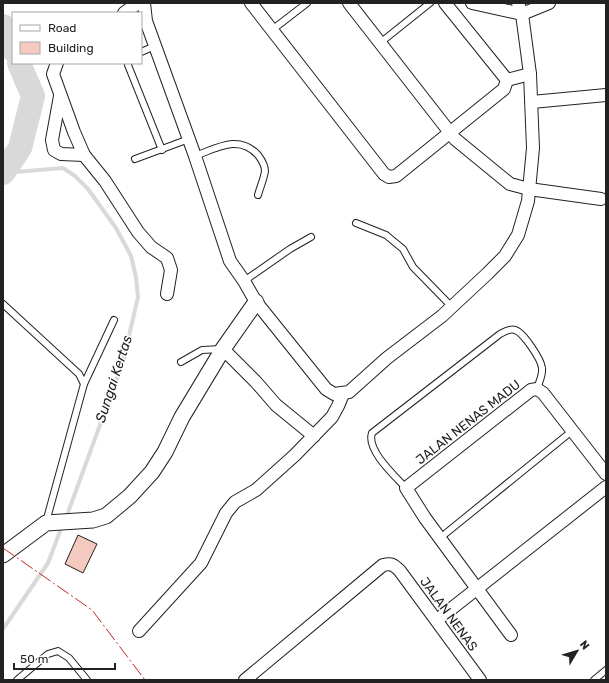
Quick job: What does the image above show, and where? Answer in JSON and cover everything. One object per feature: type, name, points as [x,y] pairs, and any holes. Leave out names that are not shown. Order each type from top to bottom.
[{"type":"street","points":[[125,12],[138,3]]},
{"type":"street","points":[[144,3],[146,21],[195,156],[230,261],[256,302],[326,389],[334,394],[349,392],[387,358],[442,316],[505,256],[520,230],[528,201],[533,148],[530,74],[520,8]]},
{"type":"street","points":[[251,3],[384,174],[389,177],[396,176],[504,89],[507,80]]},
{"type":"street","points":[[350,3],[455,140],[510,184],[529,189],[601,199]]},
{"type":"street","points":[[445,3],[507,80]]},
{"type":"street","points":[[472,3],[520,8],[549,3]]},
{"type":"street","points":[[57,64],[53,74],[84,155],[105,181],[138,232],[151,247],[167,258],[171,270],[167,294]]},
{"type":"street","points":[[507,80],[530,74]]},
{"type":"street","points":[[60,94],[52,140],[54,150],[61,154],[84,155]]},
{"type":"street","points":[[532,102],[606,94]]},
{"type":"street","points":[[3,555],[50,522],[93,520],[106,516],[130,496],[152,472],[165,452],[182,417],[223,349],[256,302]]},
{"type":"street","points":[[223,349],[256,382],[276,405],[314,436]]},
{"type":"street","name":"JALAN NENAS MADU","points":[[406,488],[530,390],[537,389],[543,392],[606,474]]},
{"type":"street","points":[[139,631],[201,563],[226,513],[235,502],[256,490],[295,456],[332,417],[343,394]]},
{"type":"street","points":[[437,620],[606,487]]},
{"type":"street","points":[[406,488],[425,518],[511,635]]},
{"type":"street","name":"JALAN NENAS","points":[[245,680],[383,564],[390,563],[394,565],[437,620],[477,679]]},
{"type":"lane","points":[[272,30],[307,3]]},
{"type":"lane","points":[[380,43],[430,3]]},
{"type":"lane","points":[[142,52],[156,46]]},
{"type":"lane","points":[[128,64],[162,150]]},
{"type":"lane","points":[[134,159],[189,139]]},
{"type":"lane","points":[[195,156],[230,144],[239,144],[253,150],[262,159],[265,170],[258,195]]},
{"type":"lane","points":[[356,223],[386,234],[403,249],[413,267],[452,306]]},
{"type":"lane","points":[[244,282],[290,249],[311,237]]},
{"type":"lane","points":[[3,304],[79,374],[84,384]]},
{"type":"lane","points":[[50,522],[84,384],[114,320]]},
{"type":"lane","points":[[406,488],[384,464],[373,448],[370,438],[372,433],[500,334],[514,329],[521,333],[539,357],[542,367],[542,375],[537,389]]},
{"type":"lane","points":[[180,362],[202,350],[223,349]]},
{"type":"lane","points":[[440,538],[572,431]]},
{"type":"lane","points":[[17,680],[48,654],[58,651],[69,658],[87,680]]},
{"type":"lane","points":[[594,680],[606,670]]},
{"type":"building","points":[[78,535],[97,544],[83,573],[65,564]]},
{"type":"waterway","points":[[3,26],[12,48]]},
{"type":"waterway","points":[[3,173],[20,148],[33,96],[19,64]]},
{"type":"waterway","name":"Sungai Kertas","points":[[3,173],[63,168],[75,176],[88,189],[116,228],[131,256],[136,277],[138,297],[123,362],[66,518]]},
{"type":"waterway","name":"Sungai Kertas","points":[[3,629],[48,563],[62,526]]},
{"type":"power","points":[[3,548],[92,610],[145,680]]}]
